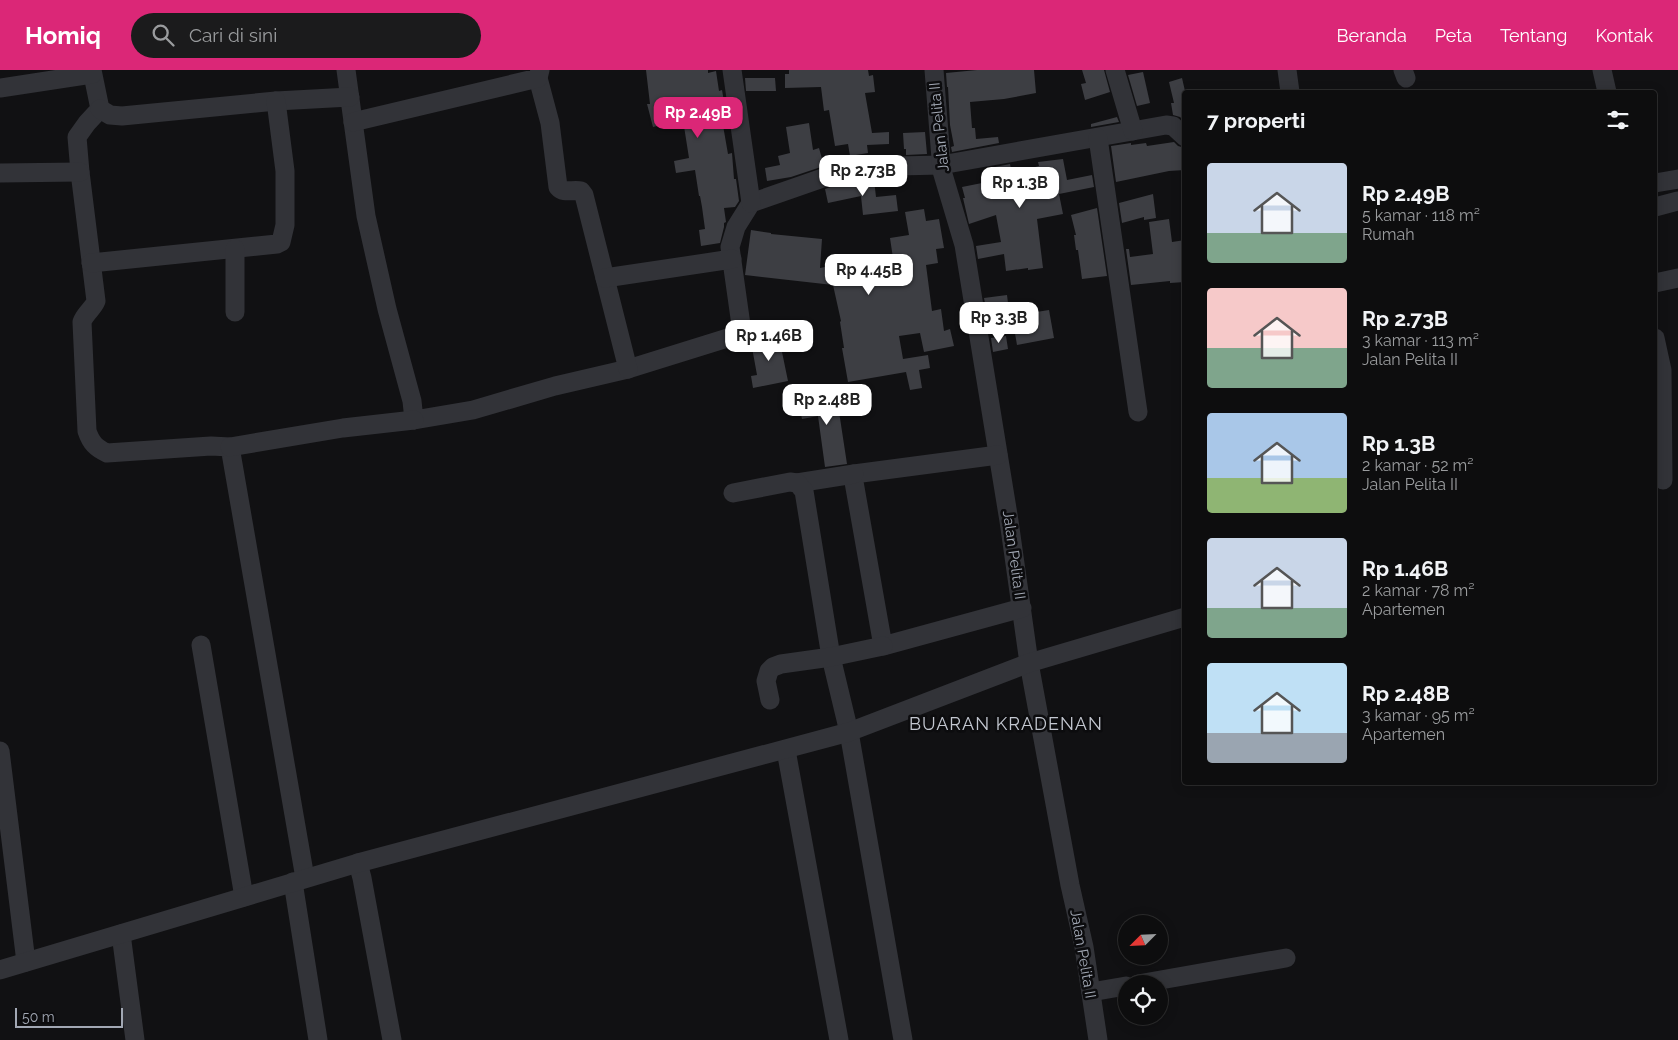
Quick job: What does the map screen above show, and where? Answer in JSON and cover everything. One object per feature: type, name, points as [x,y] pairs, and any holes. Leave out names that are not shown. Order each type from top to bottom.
[{"type":"street","points":[[346,70],[366,216],[386,309],[412,401],[414,420]]},
{"type":"street","points":[[732,70],[752,203]]},
{"type":"street","name":"Jalan Pelita II","points":[[934,70],[942,171],[964,245],[1029,662],[1070,885],[1084,947],[1098,1040]]},
{"type":"street","points":[[1115,70],[1133,131]]},
{"type":"street","points":[[1287,70],[1290,90]]},
{"type":"street","points":[[1602,70],[1607,90]]},
{"type":"street","points":[[0,88],[92,72],[100,109],[110,115],[122,116],[276,101],[350,97]]},
{"type":"street","points":[[354,122],[539,74],[550,123],[558,187],[564,191],[581,191],[584,195],[628,370]]},
{"type":"street","points":[[91,263],[277,244],[282,238],[286,225],[286,172],[276,101]]},
{"type":"street","points":[[100,109],[77,138],[96,301],[82,322],[87,431],[90,440],[98,449],[108,453],[211,446],[230,451],[343,428],[414,420],[474,410],[555,386],[628,370],[728,338],[736,333],[741,325],[730,247],[736,227],[752,203],[840,172],[898,166],[941,165],[1171,125],[1182,134]]},
{"type":"street","points":[[1098,138],[1138,412]]},
{"type":"street","points":[[0,173],[80,172]]},
{"type":"street","points":[[1657,183],[1678,179]]},
{"type":"street","points":[[1657,206],[1678,201]]},
{"type":"street","points":[[234,312],[236,248]]},
{"type":"street","points":[[605,278],[732,259]]},
{"type":"street","points":[[1657,283],[1678,278]]},
{"type":"street","points":[[1657,347],[1662,370],[1665,479]]},
{"type":"street","points":[[230,451],[299,880],[318,1040]]},
{"type":"street","points":[[733,493],[790,482],[797,483],[998,455]]},
{"type":"street","points":[[854,474],[882,646]]},
{"type":"street","points":[[797,483],[804,491],[806,499],[831,657],[850,732],[903,1040]]},
{"type":"street","points":[[770,700],[766,681],[769,671],[781,664],[831,657],[882,646],[1022,608]]},
{"type":"street","points":[[0,970],[358,863],[850,732],[1029,662],[1182,618]]},
{"type":"street","points":[[201,645],[244,896]]},
{"type":"street","points":[[786,750],[839,1040]]},
{"type":"street","points":[[0,751],[6,855],[26,962]]},
{"type":"street","points":[[358,863],[392,1040]]},
{"type":"street","points":[[121,934],[135,1040]]},
{"type":"street","points":[[1168,979],[1286,958]]},
{"type":"street","points":[[1091,992],[1118,987]]},
{"type":"building","points":[[646,70],[708,70],[708,73],[716,71],[719,91],[722,90],[726,113],[721,114],[728,154],[732,153],[734,179],[736,179],[739,201],[735,207],[724,208],[726,222],[724,223],[720,243],[701,246],[699,230],[705,229],[695,170],[676,173],[674,161],[689,158],[683,120],[653,127],[647,104],[650,104]]},
{"type":"building","points":[[789,70],[868,70],[869,76],[873,75],[875,92],[865,93],[872,133],[889,132],[889,144],[867,145],[868,153],[850,156],[848,144],[835,146],[829,110],[824,111],[821,87],[785,88],[785,74],[789,74]]},
{"type":"building","points":[[977,70],[1034,70],[1036,93],[1004,99],[970,102],[972,128],[975,128],[976,139],[998,137],[999,143],[952,152],[951,147],[954,146],[950,125],[946,73]]},
{"type":"building","points":[[1082,70],[1104,70],[1110,92],[1085,100],[1081,84],[1086,83]]},
{"type":"building","points":[[1143,72],[1150,103],[1137,106],[1128,75]]},
{"type":"building","points":[[745,78],[775,78],[776,91],[746,91]]},
{"type":"building","points":[[1182,78],[1185,90],[1182,90],[1182,119],[1173,115],[1171,103],[1174,103],[1169,82]]},
{"type":"building","points":[[1117,117],[1119,122],[1091,127],[1091,124]]},
{"type":"building","points":[[809,123],[813,150],[819,148],[824,166],[791,177],[767,181],[765,168],[780,165],[778,156],[790,153],[786,127]]},
{"type":"building","points":[[925,132],[927,154],[906,155],[903,133]]},
{"type":"building","points":[[1174,142],[1182,147],[1182,170],[1116,182],[1111,146],[1146,143],[1147,146]]},
{"type":"building","points":[[1063,159],[1067,180],[1092,175],[1094,187],[1059,194],[1063,214],[1037,219],[1043,268],[1006,271],[1004,254],[978,259],[976,246],[1001,242],[996,215],[969,224],[962,187],[992,181],[990,168],[1010,164],[1012,173],[1039,166],[1038,162]]},
{"type":"building","points":[[874,180],[876,197],[896,195],[898,211],[863,215],[861,196],[828,203],[825,189],[842,183]]},
{"type":"building","points":[[1153,194],[1156,218],[1144,220],[1144,217],[1122,223],[1119,203]]},
{"type":"building","points":[[1097,208],[1107,276],[1082,279],[1078,250],[1076,250],[1074,235],[1076,235],[1071,215]]},
{"type":"building","points":[[924,209],[926,221],[939,219],[944,248],[936,249],[938,263],[926,265],[932,311],[941,309],[944,331],[950,329],[954,346],[924,352],[920,333],[899,336],[903,359],[928,355],[930,368],[919,370],[922,388],[910,390],[906,372],[848,382],[842,348],[844,348],[841,321],[833,285],[745,275],[751,230],[822,239],[820,268],[850,262],[850,265],[893,258],[890,238],[909,235],[905,212]]},
{"type":"building","points":[[1169,219],[1172,242],[1182,240],[1182,282],[1170,283],[1170,281],[1131,285],[1126,249],[1129,249],[1130,257],[1153,254],[1149,222]]},
{"type":"building","points":[[1007,295],[1009,311],[987,313],[984,298]]},
{"type":"building","points":[[1049,310],[1054,338],[1017,345],[1012,316]]},
{"type":"building","points":[[1006,336],[1008,349],[993,352],[991,338]]},
{"type":"building","points":[[782,337],[785,352],[782,352],[788,381],[753,388],[751,376],[757,375],[751,342]]},
{"type":"building","points":[[836,392],[847,464],[825,467],[818,416],[802,419],[798,401],[815,397],[815,395]]},
{"type":"district","name":"BUARAN KRADENAN","points":[[1006,724]]}]
